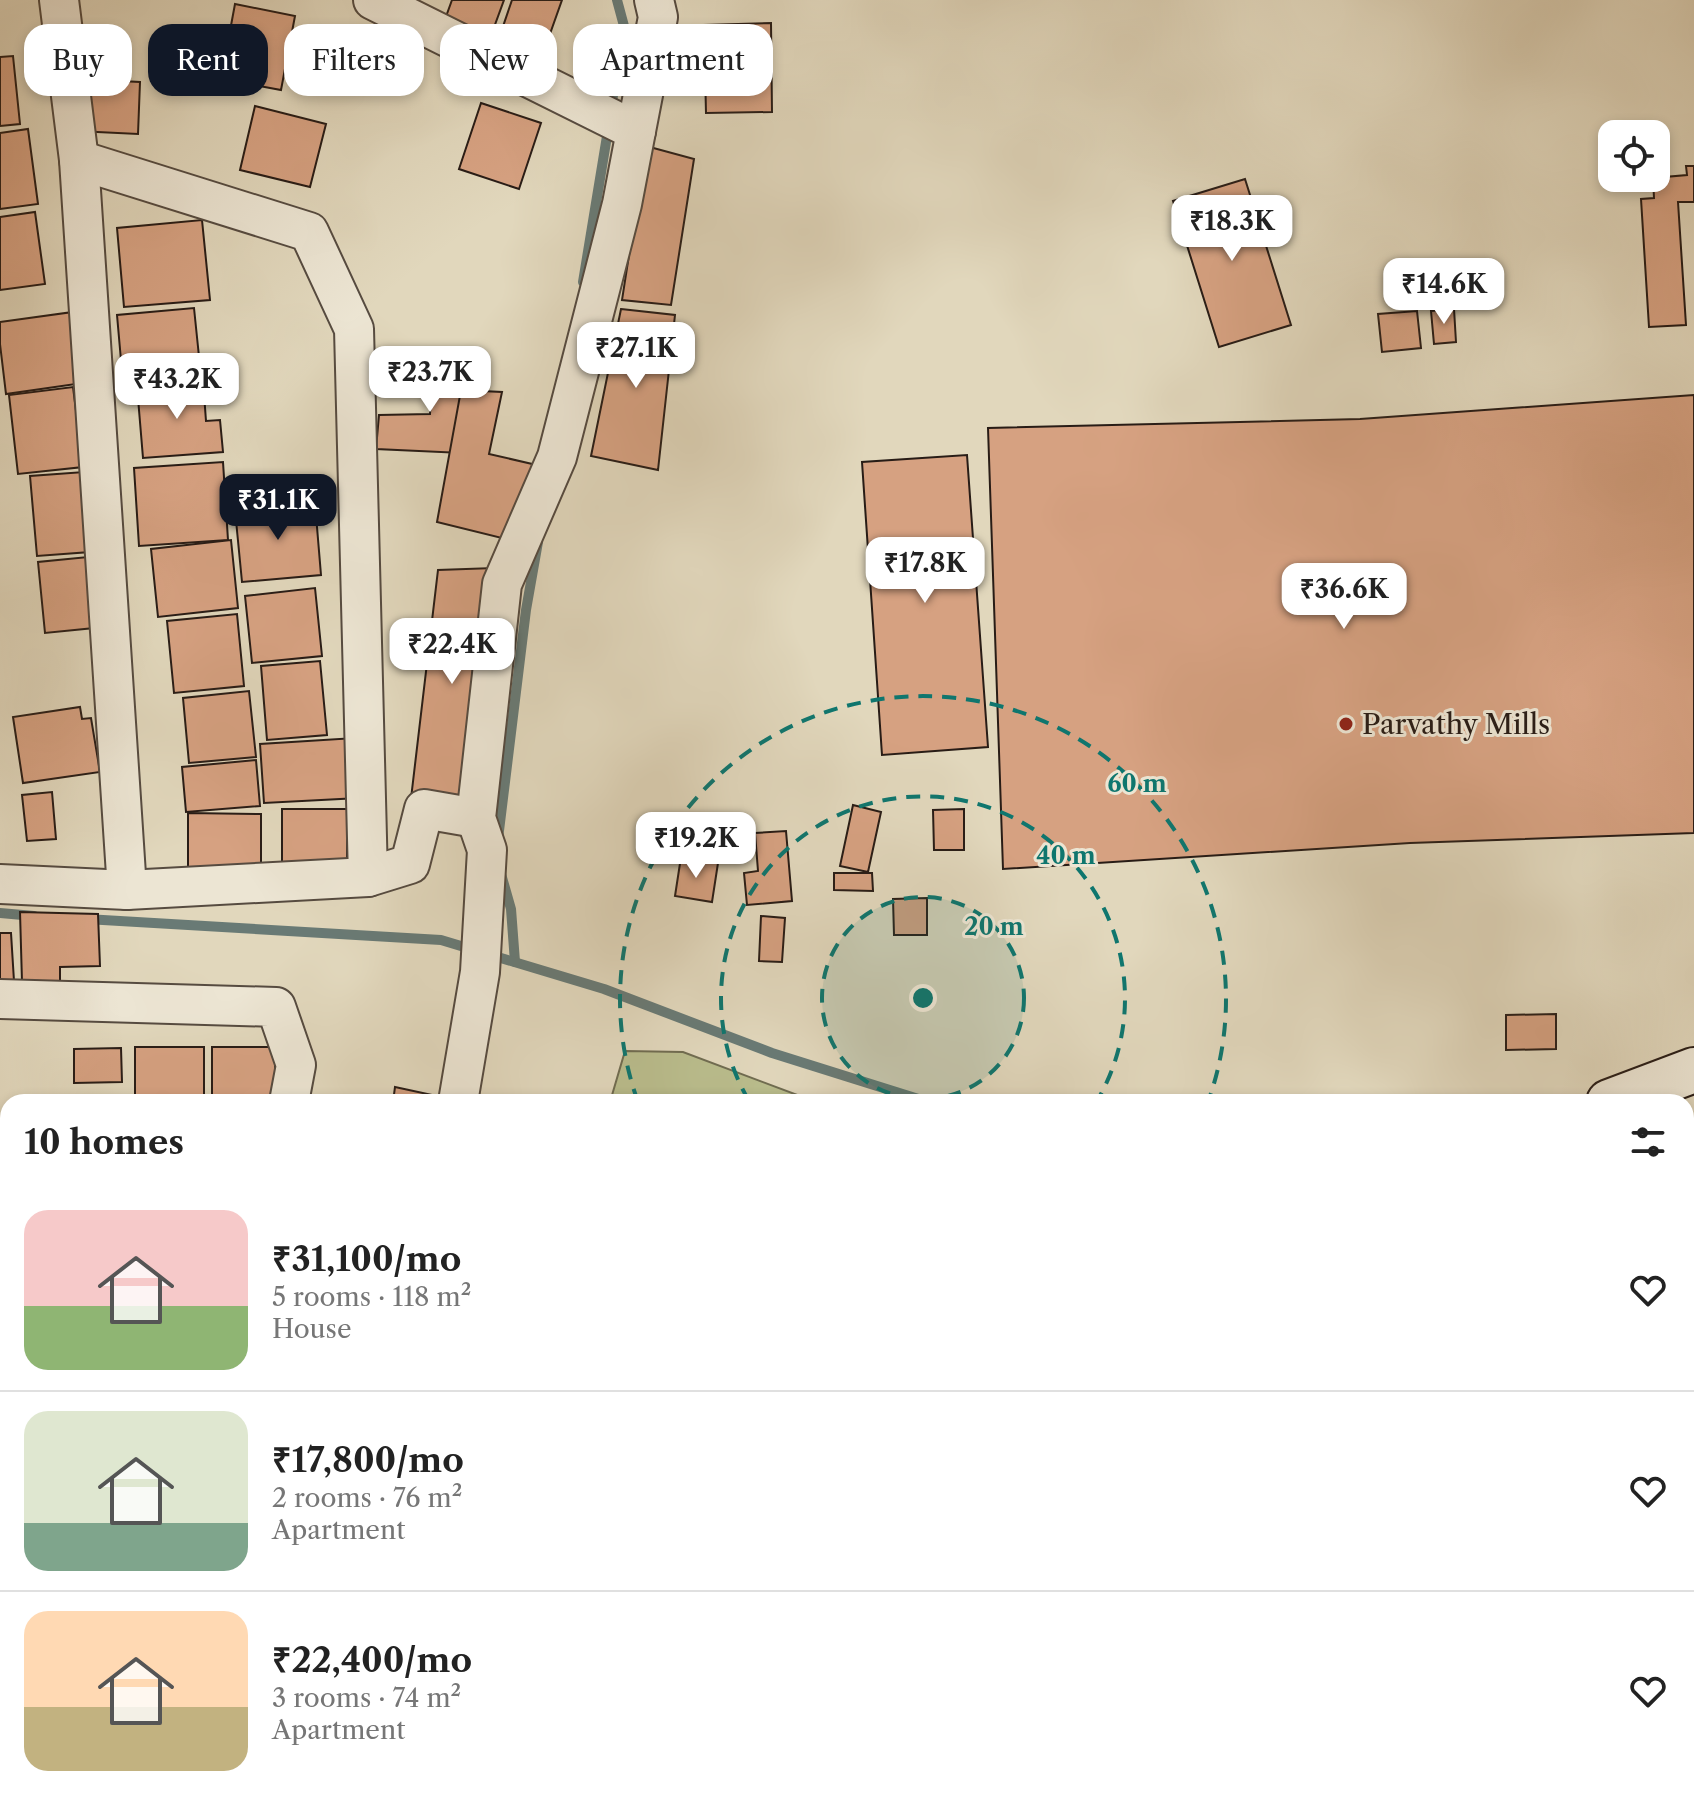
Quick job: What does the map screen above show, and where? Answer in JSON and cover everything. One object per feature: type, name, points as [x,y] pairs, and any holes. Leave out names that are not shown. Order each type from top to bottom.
[{"type":"main road","points":[[1630,1094],[1694,1070]]},
{"type":"street","points":[[59,0],[79,160],[127,890]]},
{"type":"street","points":[[373,0],[636,131]]},
{"type":"street","points":[[459,1094],[481,955],[487,850],[476,818],[502,584],[557,457],[622,204],[658,17],[654,0]]},
{"type":"street","points":[[79,160],[309,232],[354,329],[368,877]]},
{"type":"street","points":[[0,884],[127,890],[368,877],[410,864],[424,809],[476,818]]},
{"type":"street","points":[[0,999],[276,1007],[296,1065],[291,1094]]},
{"type":"green space","points":[[625,1051],[683,1052],[795,1094],[612,1094]]},
{"type":"building","points":[[452,0],[504,0],[495,24],[443,24]]},
{"type":"building","points":[[512,0],[562,0],[553,24],[504,24]]},
{"type":"building","points":[[235,4],[295,16],[293,24],[284,24],[281,90],[268,88],[268,24],[231,24]]},
{"type":"building","points":[[13,56],[20,124],[0,126],[0,57]]},
{"type":"building","points":[[132,82],[140,82],[138,134],[77,131],[79,96],[132,96]]},
{"type":"building","points":[[706,96],[772,96],[772,112],[706,113]]},
{"type":"building","points":[[481,103],[541,123],[519,189],[459,169]]},
{"type":"building","points":[[255,106],[326,124],[310,187],[240,170]]},
{"type":"building","points":[[28,129],[38,204],[0,209],[0,133]]},
{"type":"building","points":[[646,146],[694,159],[671,305],[622,300]]},
{"type":"building","points":[[1686,166],[1694,166],[1694,202],[1678,202],[1686,325],[1649,327],[1641,199],[1654,198],[1654,192],[1670,192],[1670,176],[1687,175]]},
{"type":"building","points":[[1245,179],[1291,325],[1219,347],[1173,201]]},
{"type":"building","points":[[35,212],[45,284],[0,290],[0,217]]},
{"type":"building","points":[[202,220],[210,300],[124,307],[117,228]]},
{"type":"building","points":[[1448,268],[1451,306],[1425,308],[1421,270]]},
{"type":"building","points":[[194,308],[201,376],[123,383],[117,315]]},
{"type":"building","points":[[621,309],[675,315],[658,470],[591,456]]},
{"type":"building","points":[[1454,309],[1456,342],[1434,344],[1431,311]]},
{"type":"building","points":[[1417,311],[1421,348],[1382,352],[1378,314]]},
{"type":"building","points":[[73,312],[83,383],[6,394],[0,322]]},
{"type":"building","points":[[434,349],[460,349],[462,453],[376,449],[379,415],[430,414]]},
{"type":"building","points":[[203,380],[206,421],[220,420],[223,452],[143,458],[137,386]]},
{"type":"building","points":[[73,387],[83,467],[18,474],[9,395]]},
{"type":"building","points":[[461,390],[502,392],[489,454],[541,466],[526,544],[437,522]]},
{"type":"building","name":"Parvathy Mills","points":[[1694,395],[1694,833],[1410,843],[1003,869],[988,428],[1360,419]]},
{"type":"building","points":[[967,455],[988,747],[882,755],[862,462]]},
{"type":"building","points":[[223,462],[228,540],[139,546],[134,468]]},
{"type":"building","points":[[84,472],[90,552],[37,556],[30,476]]},
{"type":"building","points":[[315,503],[321,575],[242,582],[235,510]]},
{"type":"building","points":[[231,540],[238,608],[158,617],[151,549]]},
{"type":"building","points":[[98,556],[104,627],[45,633],[38,562]]},
{"type":"building","points":[[494,568],[466,799],[410,807],[438,570]]},
{"type":"building","points":[[315,588],[322,656],[252,663],[245,596]]},
{"type":"building","points":[[237,614],[244,686],[174,693],[167,621]]},
{"type":"building","points":[[320,661],[327,735],[267,740],[261,666]]},
{"type":"building","points":[[249,691],[256,757],[189,763],[183,698]]},
{"type":"building","points":[[80,707],[82,719],[91,718],[100,772],[23,783],[13,717]]},
{"type":"building","points":[[355,738],[359,798],[264,803],[260,744]]},
{"type":"building","points":[[256,760],[260,806],[186,812],[182,767]]},
{"type":"building","points":[[52,792],[56,839],[27,841],[22,795]]},
{"type":"building","points":[[853,805],[881,812],[868,872],[840,866]]},
{"type":"building","points":[[282,809],[347,809],[347,867],[282,867]]},
{"type":"building","points":[[964,809],[964,850],[934,850],[933,810]]},
{"type":"building","points":[[188,813],[261,814],[261,867],[188,867]]},
{"type":"building","points":[[786,831],[792,901],[747,905],[744,873],[758,871],[755,833]]},
{"type":"building","points":[[681,857],[718,863],[712,902],[675,896]]},
{"type":"building","points":[[834,873],[872,873],[873,891],[834,890]]},
{"type":"building","points":[[927,898],[927,935],[894,935],[893,899]]},
{"type":"building","points":[[20,912],[98,914],[100,966],[60,967],[60,981],[22,982]]},
{"type":"building","points":[[761,916],[785,918],[782,962],[759,961]]},
{"type":"building","points":[[0,933],[11,933],[14,981],[0,982]]},
{"type":"building","points":[[1556,1014],[1556,1049],[1506,1050],[1506,1015]]},
{"type":"building","points":[[135,1047],[204,1047],[204,1094],[135,1094]]},
{"type":"building","points":[[212,1047],[275,1047],[275,1094],[212,1094]]},
{"type":"building","points":[[121,1048],[122,1082],[74,1083],[74,1049]]},
{"type":"building","points":[[395,1087],[427,1094],[394,1094]]},
{"type":"waterway","points":[[611,108],[624,26],[617,0]]},
{"type":"waterway","points":[[583,282],[609,124]]},
{"type":"waterway","points":[[498,839],[526,610],[538,542]]},
{"type":"waterway","points":[[501,874],[511,909],[515,962]]},
{"type":"waterway","points":[[0,913],[34,916]]},
{"type":"waterway","points":[[86,919],[441,940],[604,989],[772,1053],[903,1094]]},
{"type":"place","name":"Parvathy Mills","points":[[1346,724]]}]
